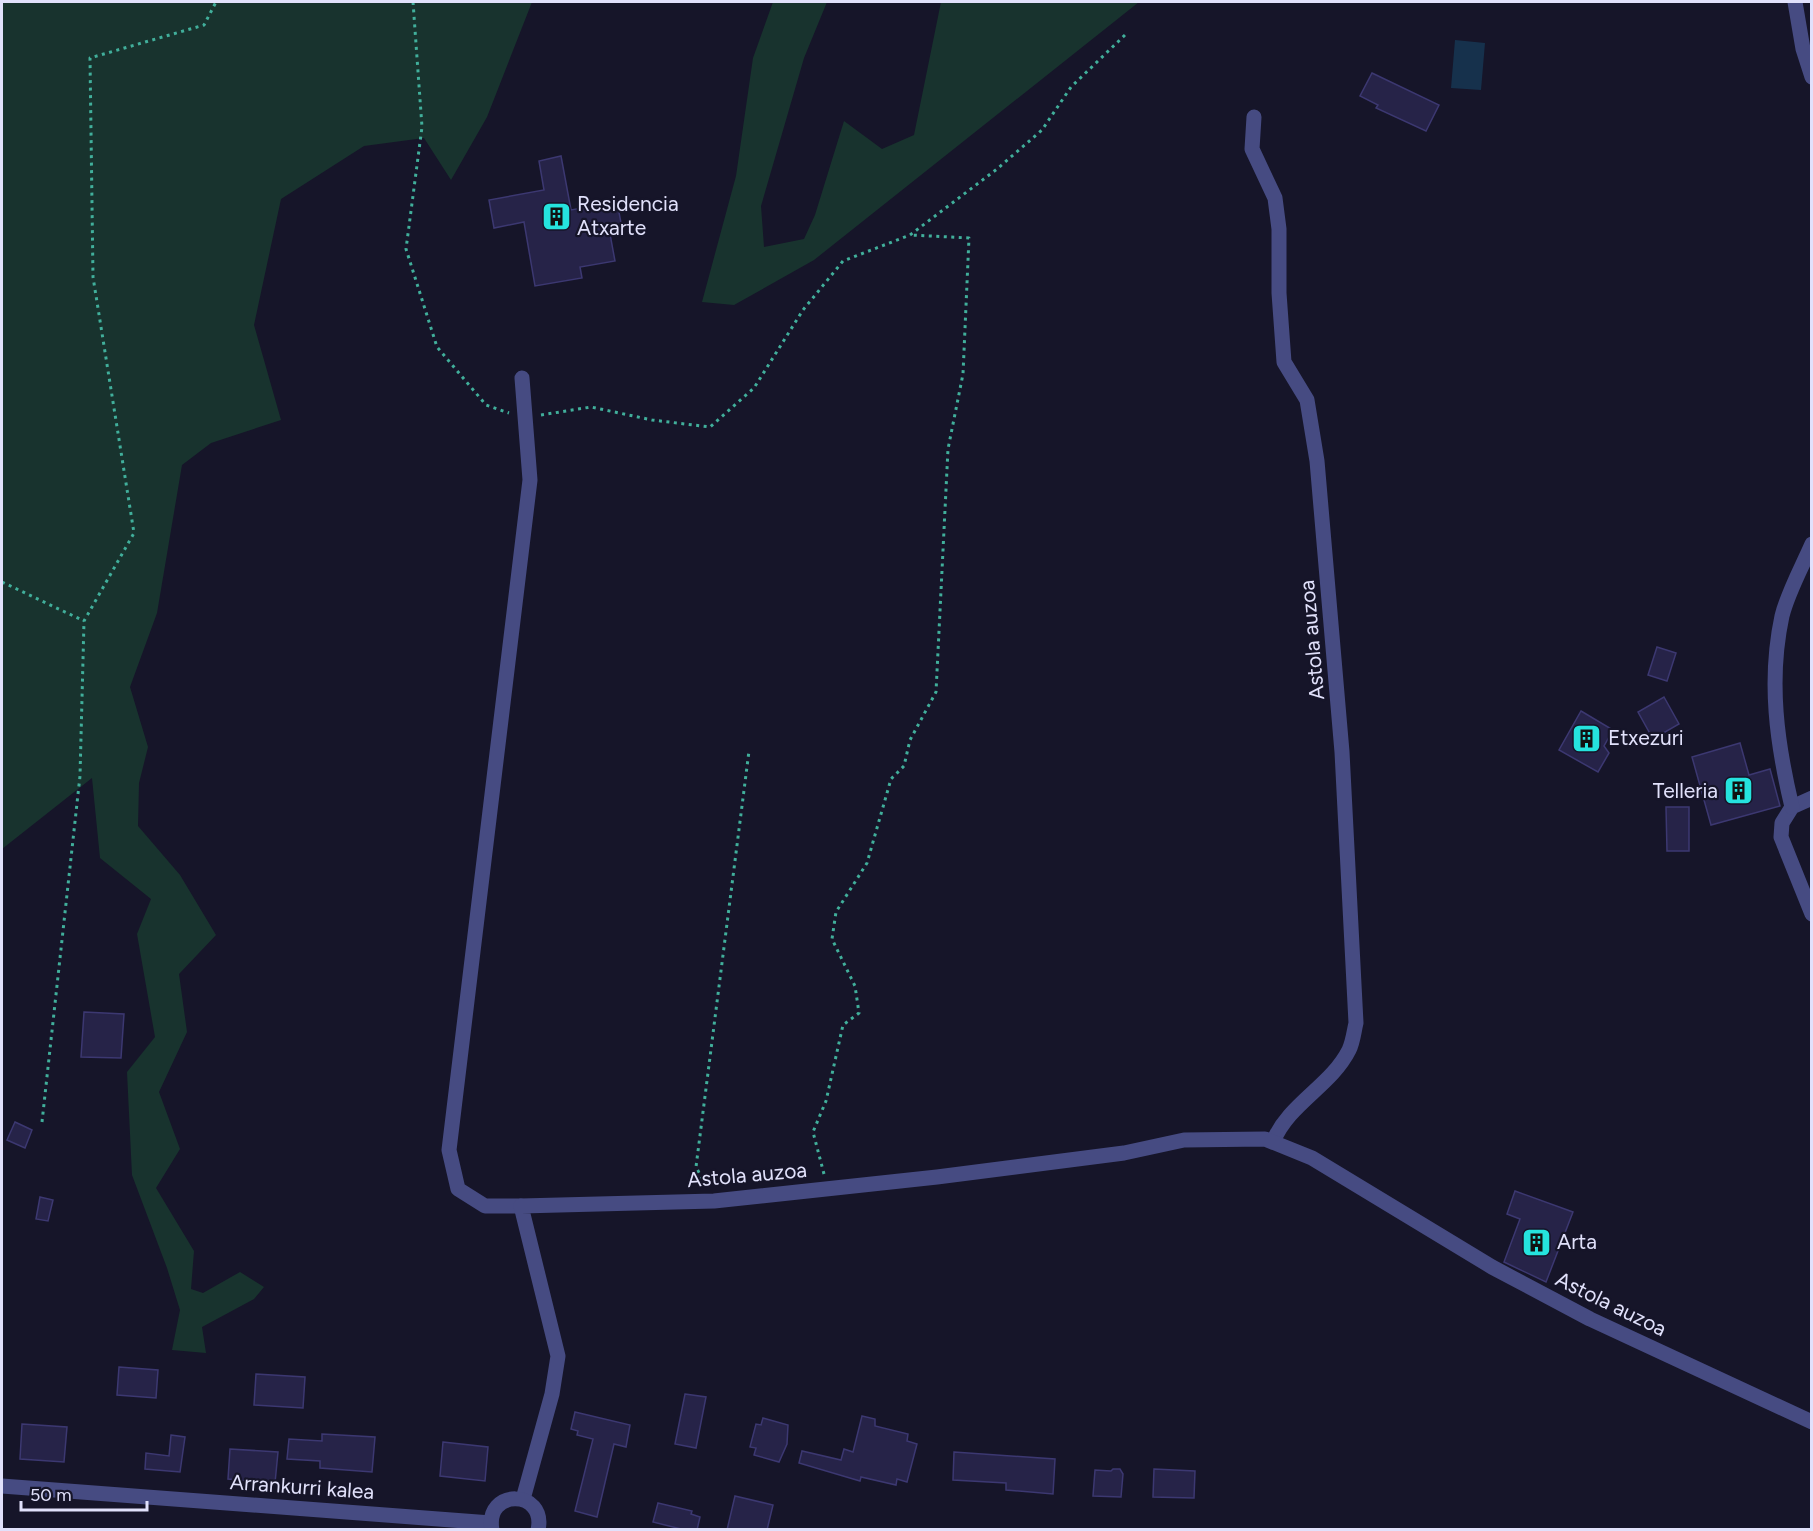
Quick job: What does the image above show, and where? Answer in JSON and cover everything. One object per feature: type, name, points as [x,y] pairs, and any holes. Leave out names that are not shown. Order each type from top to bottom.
[{"type":"street","points":[[1796,2],[1803,49],[1812,77]]},
{"type":"street","name":"Astola auzoa","points":[[1254,117],[1252,149],[1275,198],[1278,219],[1279,293],[1284,362],[1307,400],[1317,461],[1342,752],[1356,1023],[1350,1049],[1333,1073],[1303,1101],[1283,1124],[1273,1142]]},
{"type":"street","name":"Astola auzoa","points":[[522,378],[530,480],[449,1150],[458,1189],[485,1206],[714,1201],[1124,1153],[1184,1140],[1265,1139],[1312,1158],[1492,1267],[1590,1319],[1812,1422]]},
{"type":"street","points":[[1812,544],[1782,615],[1775,705],[1779,751],[1804,805],[1782,823],[1781,837],[1812,914]]},
{"type":"street","points":[[521,1206],[558,1356],[552,1394],[523,1499],[534,1507],[542,1529]]},
{"type":"street","name":"Arrankurri kalea","points":[[2,1486],[492,1526],[492,1515],[501,1503],[515,1498],[523,1499]]},
{"type":"path","points":[[42,1122],[80,777],[84,621],[134,533],[93,277],[90,57],[204,26],[216,2]]},
{"type":"path","points":[[413,2],[422,127],[406,249],[437,347],[486,405],[525,418],[591,407],[652,420],[710,427],[754,388],[803,310],[843,261],[909,235],[996,169],[1042,130],[1071,87],[1126,34]]},
{"type":"path","points":[[833,1188],[822,1171],[813,1132],[826,1101],[843,1025],[860,1013],[855,986],[832,939],[836,912],[867,862],[891,779],[904,766],[910,740],[936,692],[948,449],[963,374],[969,238],[909,235]]},
{"type":"path","points":[[2,582],[84,621]]},
{"type":"path","points":[[714,1201],[696,1167],[749,751]]},
{"type":"green space","points":[[2,2],[532,2],[487,117],[451,180],[424,138],[364,146],[281,199],[254,325],[281,420],[211,443],[182,465],[157,613],[130,687],[148,747],[139,783],[138,826],[180,875],[216,935],[179,974],[187,1032],[159,1092],[180,1149],[156,1188],[194,1251],[191,1289],[203,1293],[240,1272],[264,1287],[254,1299],[202,1327],[206,1353],[172,1350],[180,1310],[167,1268],[132,1175],[127,1072],[155,1037],[137,934],[151,899],[100,858],[92,778],[2,849]]},
{"type":"green space","points":[[773,2],[827,2],[804,58],[761,206],[764,247],[804,239],[815,215],[844,121],[882,149],[914,135],[941,2],[1139,2],[814,260],[734,305],[702,302],[736,176],[753,58]]},
{"type":"water","points":[[1455,40],[1485,43],[1481,90],[1451,88]]},
{"type":"building","points":[[1372,73],[1439,105],[1426,131],[1376,108],[1378,105],[1360,96]]},
{"type":"building","name":"Residencia Atxarte","points":[[561,156],[571,210],[617,202],[622,228],[610,234],[615,261],[580,267],[582,278],[535,286],[524,222],[494,228],[489,200],[544,190],[539,161]]},
{"type":"building","points":[[1657,647],[1676,653],[1667,681],[1648,675]]},
{"type":"building","points":[[1664,697],[1679,724],[1653,739],[1638,712]]},
{"type":"building","name":"Etxezuri","points":[[1581,711],[1613,730],[1604,746],[1609,753],[1598,772],[1559,750]]},
{"type":"building","name":"Telleria","points":[[1740,743],[1749,775],[1770,769],[1780,806],[1711,825],[1692,757]]},
{"type":"building","points":[[1666,807],[1689,807],[1689,851],[1667,851]]},
{"type":"building","points":[[84,1012],[124,1014],[121,1058],[81,1057]]},
{"type":"building","points":[[15,1122],[32,1130],[25,1148],[7,1140]]},
{"type":"building","name":"Arta","points":[[1515,1191],[1573,1212],[1546,1282],[1504,1262],[1520,1219],[1507,1214]]},
{"type":"building","points":[[40,1197],[53,1200],[48,1221],[36,1219]]},
{"type":"building","points":[[119,1367],[158,1370],[156,1398],[117,1395]]},
{"type":"building","points":[[256,1374],[305,1377],[303,1408],[254,1405]]},
{"type":"building","points":[[685,1394],[706,1397],[696,1448],[675,1444]]},
{"type":"building","points":[[575,1412],[630,1425],[626,1447],[614,1444],[597,1517],[575,1511],[593,1439],[577,1435],[578,1431],[571,1429]]},
{"type":"building","points":[[862,1416],[875,1419],[875,1426],[908,1434],[907,1441],[917,1444],[907,1482],[897,1479],[896,1485],[861,1477],[860,1481],[799,1463],[802,1451],[841,1460],[844,1449],[853,1452]]},
{"type":"building","points":[[763,1418],[788,1425],[787,1444],[779,1462],[754,1455],[756,1448],[750,1447],[756,1424],[761,1425]]},
{"type":"building","points":[[22,1424],[67,1427],[64,1462],[20,1459]]},
{"type":"building","points":[[322,1434],[375,1437],[372,1472],[320,1468],[320,1461],[287,1459],[289,1439],[322,1441]]},
{"type":"building","points":[[171,1435],[185,1437],[180,1472],[145,1469],[146,1453],[169,1456]]},
{"type":"building","points":[[443,1442],[488,1447],[485,1481],[440,1476]]},
{"type":"building","points":[[230,1449],[278,1452],[275,1483],[228,1479]]},
{"type":"building","points":[[954,1452],[1055,1459],[1053,1494],[1006,1490],[1006,1483],[953,1480]]},
{"type":"building","points":[[1120,1469],[1123,1474],[1121,1497],[1093,1496],[1095,1470],[1111,1471]]},
{"type":"building","points":[[1154,1469],[1195,1471],[1194,1498],[1153,1497]]},
{"type":"building","points":[[735,1496],[773,1505],[767,1530],[727,1530]]},
{"type":"building","points":[[658,1503],[692,1511],[691,1514],[700,1517],[697,1530],[685,1530],[653,1522]]},
{"type":"place","name":"Residencia Atxarte","points":[[556,216]]},
{"type":"place","name":"Etxezuri","points":[[1587,738]]},
{"type":"place","name":"Telleria","points":[[1739,791]]},
{"type":"place","name":"Arta","points":[[1536,1242]]}]
